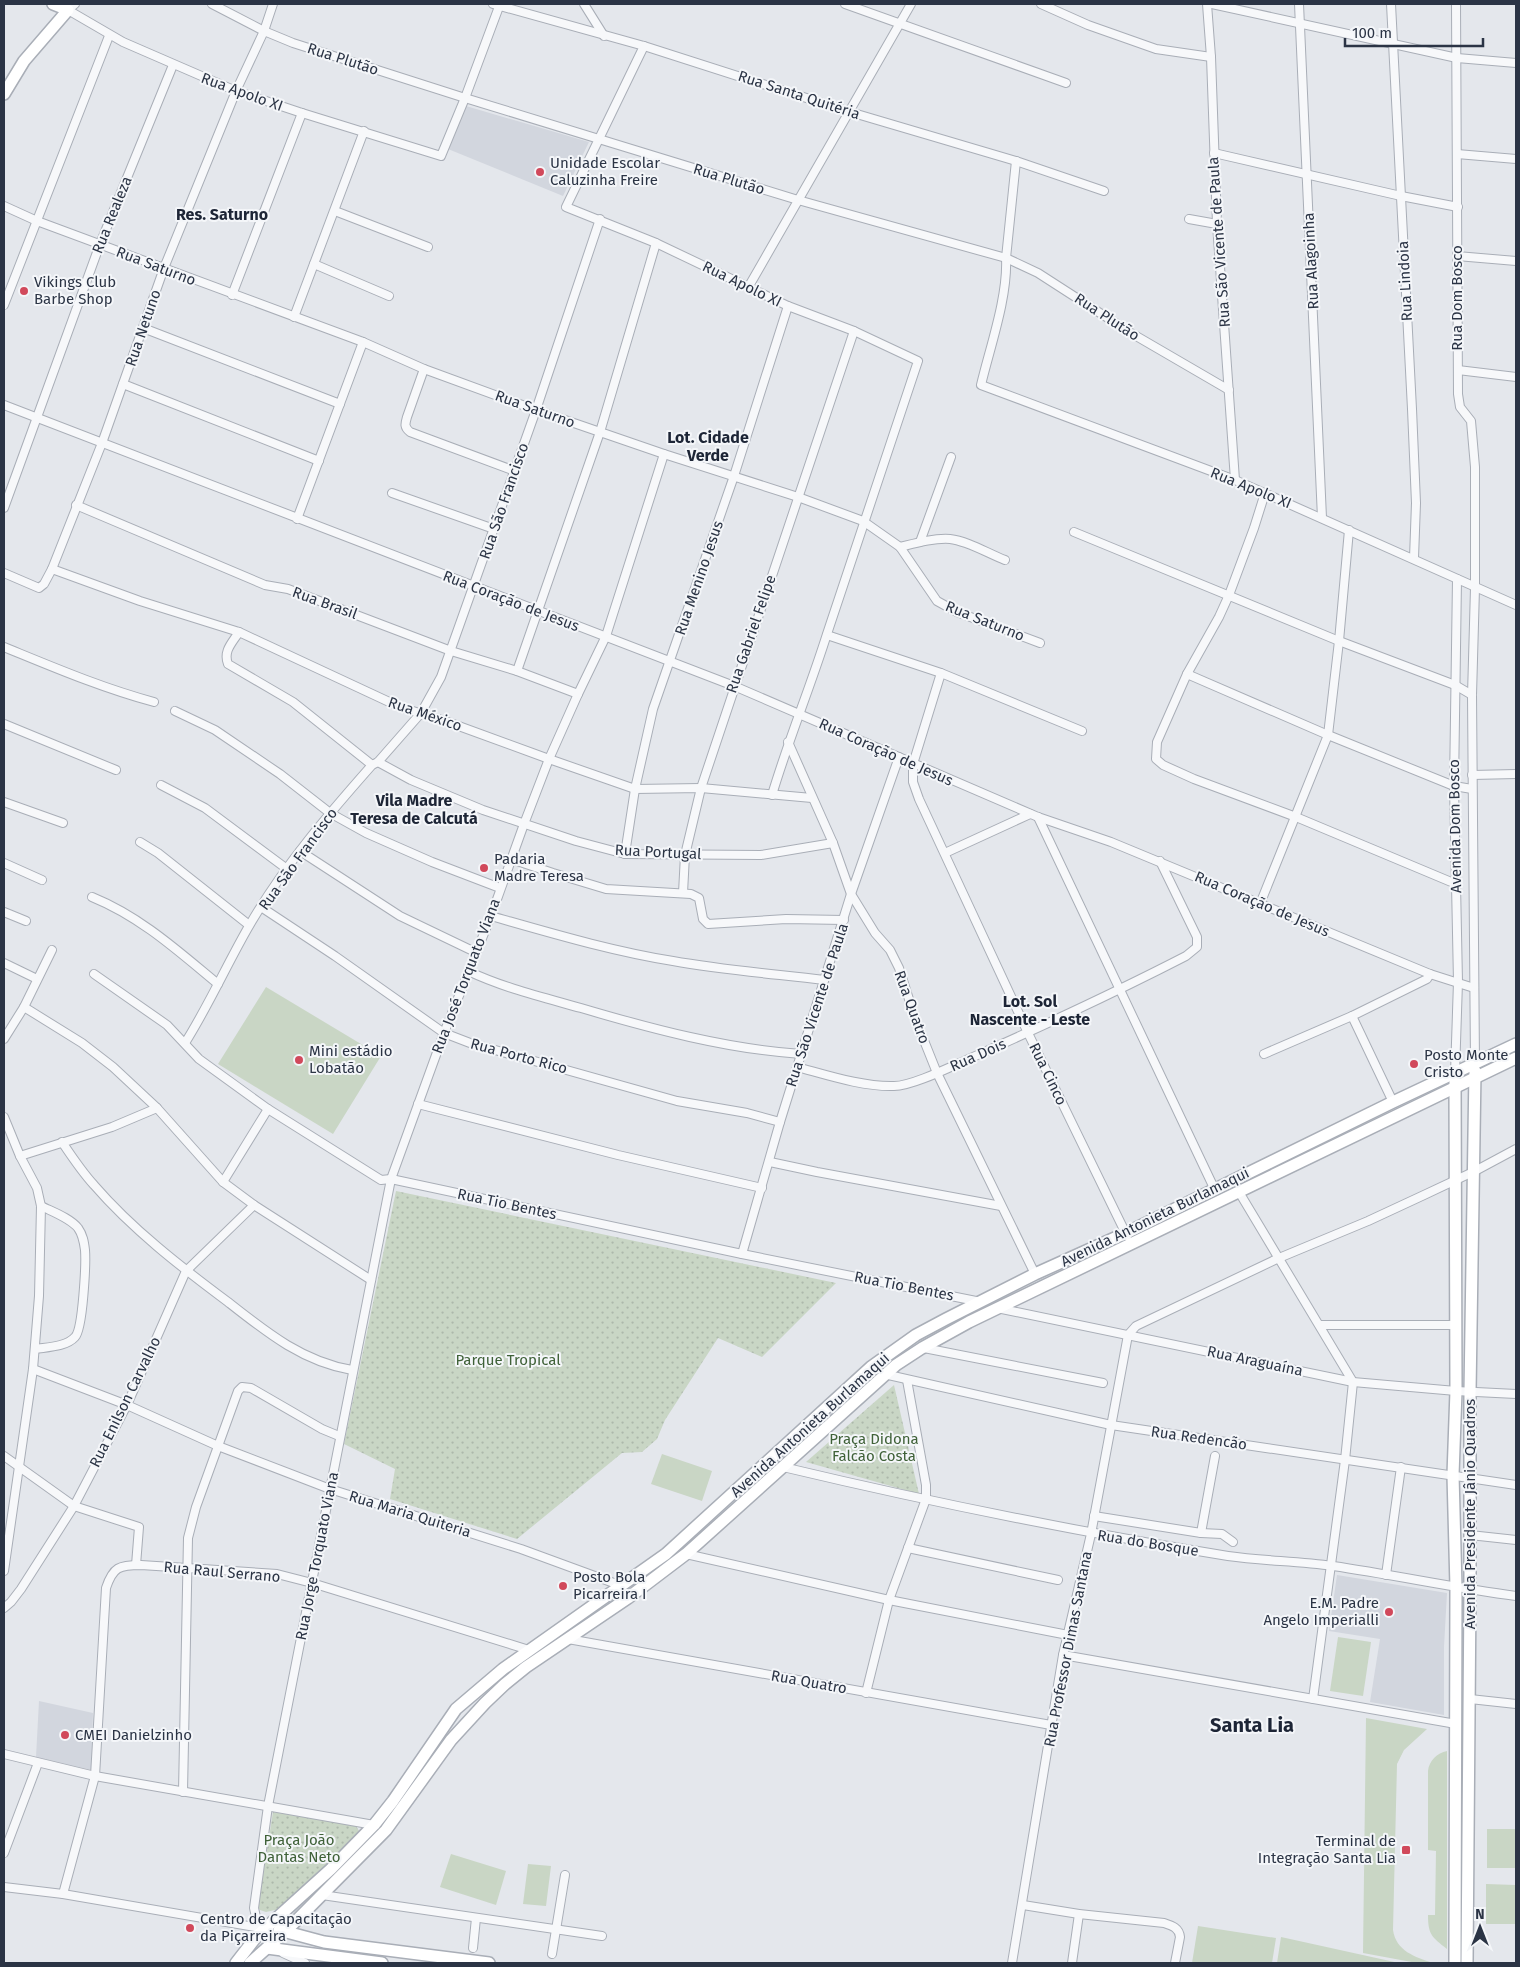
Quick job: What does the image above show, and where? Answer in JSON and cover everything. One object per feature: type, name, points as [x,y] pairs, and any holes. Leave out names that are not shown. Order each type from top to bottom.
[{"type":"main road","name":"Rua Apolo XI","points":[[53,4],[71,7]]},
{"type":"main road","points":[[4,94],[24,61],[71,7]]},
{"type":"main road","name":"Avenida Antonieta Burlamaqui","points":[[236,1963],[258,1936],[332,1869],[374,1825],[456,1709],[478,1688],[666,1554],[871,1367],[916,1335],[1035,1274],[1126,1233],[1214,1188],[1516,1044]]},
{"type":"main road","name":"Avenida Antonieta Burlamaqui","points":[[250,1963],[271,1948],[386,1830],[442,1753],[471,1717],[505,1684],[526,1667],[632,1595],[686,1554],[884,1374],[922,1348],[1013,1300],[1516,1058]]},
{"type":"main road","name":"Avenida Presidente Jânio Quadros","points":[[1467,1963],[1470,1740],[1469,1478],[1475,1171],[1475,1064]]},
{"type":"main road","name":"Avenida Presidente Jânio Quadros","points":[[1455,1073],[1456,1963]]},
{"type":"main road","points":[[1313,1142],[1318,1153]]},
{"type":"main road","points":[[1007,1289],[1013,1300]]},
{"type":"main road","points":[[980,1302],[997,1308]]},
{"type":"main road","points":[[857,1380],[867,1390]]},
{"type":"main road","points":[[840,1395],[850,1405]]},
{"type":"main road","points":[[622,1586],[632,1595]]},
{"type":"main road","points":[[607,1597],[615,1607]]},
{"type":"main road","points":[[1456,1724],[1470,1740]]},
{"type":"main road","points":[[431,1745],[442,1753]]},
{"type":"main road","points":[[417,1766],[427,1773]]},
{"type":"main road","points":[[267,1929],[324,1942],[489,1963]]},
{"type":"main road","points":[[271,1948],[382,1963]]},
{"type":"main road","points":[[1456,1963],[1468,1950]]},
{"type":"street","name":"Rua Plutão","points":[[212,4],[264,31],[293,43],[798,200],[1006,258],[1038,273],[1131,333],[1229,390]]},
{"type":"street","name":"Rua Netuno","points":[[4,573],[39,588],[44,584],[52,569],[102,443],[164,268],[236,91],[264,31],[273,4]]},
{"type":"street","points":[[465,98],[497,4]]},
{"type":"street","name":"Rua Santa Quitéria","points":[[497,4],[644,46],[1104,191]]},
{"type":"street","points":[[584,4],[604,36]]},
{"type":"street","points":[[845,4],[1066,82]]},
{"type":"street","points":[[749,286],[911,4]]},
{"type":"street","points":[[1040,4],[1088,25],[1156,49],[1211,57]]},
{"type":"street","name":"Rua São Vicente de Paula","points":[[1207,4],[1211,57],[1217,224],[1235,480]]},
{"type":"street","points":[[1212,4],[1457,58],[1516,63]]},
{"type":"street","name":"Rua Alagoinha","points":[[1299,4],[1322,518]]},
{"type":"street","name":"Rua Lindoia","points":[[1391,4],[1416,503],[1414,558]]},
{"type":"street","name":"Rua Dom Bosco","points":[[1456,4],[1458,370],[1460,407],[1471,421],[1474,441],[1476,588]]},
{"type":"street","name":"Rua Apolo XI","points":[[71,7],[109,36],[236,91],[441,156],[465,98]]},
{"type":"street","points":[[4,305],[109,36]]},
{"type":"street","points":[[599,139],[644,46]]},
{"type":"street","name":"Rua Realeza","points":[[4,508],[100,244],[173,65]]},
{"type":"street","points":[[232,295],[302,113]]},
{"type":"street","points":[[294,317],[364,131]]},
{"type":"street","name":"Rua Apolo XI","points":[[599,139],[566,207],[656,243],[788,306],[854,331],[918,361],[863,521]]},
{"type":"street","points":[[1214,153],[1401,196],[1458,207]]},
{"type":"street","points":[[1457,154],[1516,159]]},
{"type":"street","points":[[1006,258],[1016,162]]},
{"type":"street","name":"Rua Saturno","points":[[4,206],[232,295],[363,342],[424,369],[536,410],[798,497],[863,521],[900,547],[937,601],[957,612],[1040,643]]},
{"type":"street","points":[[335,211],[428,247]]},
{"type":"street","points":[[536,410],[600,219]]},
{"type":"street","points":[[1189,219],[1217,224]]},
{"type":"street","points":[[517,671],[600,432],[656,243]]},
{"type":"street","points":[[1457,256],[1516,261]]},
{"type":"street","name":"Rua Apolo XI","points":[[1006,258],[1007,269],[1003,297],[981,385],[1235,480],[1516,605]]},
{"type":"street","points":[[314,264],[389,296]]},
{"type":"street","name":"Rua Menino Jesus","points":[[625,854],[635,788],[653,709],[734,476],[788,306]]},
{"type":"street","points":[[143,328],[340,404]]},
{"type":"street","name":"Rua Gabriel Felipe","points":[[683,893],[685,855],[701,788],[854,331]]},
{"type":"street","points":[[297,519],[363,342]]},
{"type":"street","points":[[424,369],[404,424],[410,432],[515,470]]},
{"type":"street","points":[[1458,370],[1516,377]]},
{"type":"street","points":[[123,384],[319,461]]},
{"type":"street","name":"Rua Coração de Jesus","points":[[4,405],[36,419],[734,686],[1034,815],[1160,861],[1430,974],[1474,988]]},
{"type":"street","name":"Rua São Francisco","points":[[185,1043],[249,925],[300,850],[330,813],[421,713],[441,677],[536,410]]},
{"type":"street","points":[[606,636],[664,454]]},
{"type":"street","points":[[920,542],[951,457]]},
{"type":"street","points":[[392,493],[494,529]]},
{"type":"street","points":[[1265,493],[1220,617],[1187,674],[1157,742],[1156,760],[1194,779],[1296,818],[1456,884]]},
{"type":"street","name":"Rua Brasil","points":[[76,505],[252,580],[314,598],[451,651],[517,671],[578,694]]},
{"type":"street","points":[[772,795],[788,742],[827,635],[863,521]]},
{"type":"street","points":[[1260,904],[1328,735],[1349,530]]},
{"type":"street","points":[[1074,532],[1339,641],[1455,685],[1472,695]]},
{"type":"street","points":[[900,547],[943,539],[959,541],[1004,560]]},
{"type":"street","name":"Rua México","points":[[52,569],[239,632],[400,707],[635,788],[701,788],[812,798]]},
{"type":"street","name":"Avenida Dom Bosco","points":[[1455,1073],[1458,982],[1454,786],[1457,579]]},
{"type":"street","name":"Avenida Dom Bosco","points":[[1475,1064],[1472,695],[1476,588]]},
{"type":"street","name":"Rua Portugal","points":[[239,632],[227,648],[226,658],[228,664],[293,702],[375,764],[443,794],[524,824],[625,854],[761,855],[833,843]]},
{"type":"street","points":[[827,635],[942,673],[1082,731]]},
{"type":"street","name":"Rua José Torquato Viana","points":[[391,1180],[444,1033],[491,916],[549,759],[606,636]]},
{"type":"street","points":[[4,647],[76,677],[154,702]]},
{"type":"street","points":[[913,764],[942,673]]},
{"type":"street","points":[[1187,674],[1328,735],[1454,786],[1472,788]]},
{"type":"street","points":[[175,710],[215,730],[246,750],[330,813],[366,833],[400,849],[500,888]]},
{"type":"street","points":[[4,724],[116,770]]},
{"type":"street","name":"Rua Quatro","points":[[788,742],[833,843],[851,894],[875,933],[890,950],[899,968],[915,1018],[937,1073],[1035,1274]]},
{"type":"street","name":"Rua São Vicente de Paula","points":[[742,1254],[780,1122],[851,894],[899,757]]},
{"type":"street","name":"Rua Cinco","points":[[913,764],[913,782],[919,799],[1028,1033],[1131,1244]]},
{"type":"street","points":[[1472,775],[1516,774]]},
{"type":"street","points":[[161,785],[205,808],[287,869]]},
{"type":"street","points":[[4,802],[63,823]]},
{"type":"street","points":[[945,853],[1034,815],[1214,1188]]},
{"type":"street","points":[[140,842],[158,853],[249,925]]},
{"type":"street","points":[[300,850],[400,916],[475,952]]},
{"type":"street","points":[[511,858],[553,873],[606,888],[691,894],[699,898],[703,920],[708,924],[786,919],[844,920]]},
{"type":"street","name":"Rua Dois","points":[[797,1068],[858,1082],[895,1087],[937,1073],[1028,1033],[1120,990],[1186,956],[1197,947],[1198,938],[1160,861]]},
{"type":"street","points":[[4,863],[42,880]]},
{"type":"street","points":[[92,897],[115,906],[148,927],[218,984]]},
{"type":"street","name":"Rua Porto Rico","points":[[261,907],[444,1033],[470,1043],[677,1100],[746,1113],[780,1122]]},
{"type":"street","points":[[4,912],[26,921]]},
{"type":"street","points":[[491,916],[555,934],[670,961],[719,969],[824,980]]},
{"type":"street","points":[[4,1037],[24,1007],[52,950]]},
{"type":"street","points":[[4,963],[37,979]]},
{"type":"street","points":[[468,971],[521,991],[640,1025],[713,1041],[801,1054]]},
{"type":"street","name":"Rua Tio Bentes","points":[[94,974],[167,1025],[199,1058],[268,1109],[381,1180],[391,1180],[980,1302]]},
{"type":"street","points":[[1264,1054],[1352,1016],[1427,979],[1430,974]]},
{"type":"street","points":[[24,1007],[89,1048],[119,1072],[157,1108],[223,1182],[254,1205],[371,1280]]},
{"type":"street","points":[[1352,1016],[1393,1102]]},
{"type":"street","points":[[418,1104],[618,1155],[762,1188]]},
{"type":"street","points":[[20,1156],[112,1127],[157,1108]]},
{"type":"street","points":[[223,1182],[268,1109]]},
{"type":"street","points":[[4,1117],[20,1156],[37,1188],[41,1206],[33,1370],[4,1571]]},
{"type":"street","points":[[62,1142],[94,1186],[186,1271],[288,1347],[309,1358],[352,1370]]},
{"type":"street","points":[[1128,1335],[1136,1326],[1279,1258],[1368,1221],[1475,1171],[1516,1149]]},
{"type":"street","points":[[770,1162],[1001,1206]]},
{"type":"street","name":"Rua Jorge Torquato Viana","points":[[267,1929],[256,1917],[254,1908],[268,1806],[339,1436],[391,1180]]},
{"type":"street","points":[[1239,1192],[1353,1382],[1346,1460],[1313,1699]]},
{"type":"street","name":"Rua Enilson Carvalho","points":[[4,1608],[21,1589],[74,1506],[127,1405],[186,1271],[254,1205]]},
{"type":"street","points":[[35,1348],[60,1344],[77,1336],[82,1313],[86,1261],[83,1237],[77,1226],[41,1206]]},
{"type":"street","name":"Rua Araguaína","points":[[997,1308],[1353,1382],[1516,1394]]},
{"type":"street","points":[[1320,1325],[1455,1325]]},
{"type":"street","name":"Rua Professor Dimas Santana","points":[[1012,1963],[1063,1655],[1091,1534],[1128,1335]]},
{"type":"street","points":[[922,1348],[942,1350],[1103,1383]]},
{"type":"street","name":"Rua Maria Quiteria","points":[[33,1370],[127,1405],[218,1446],[330,1489],[521,1549],[622,1586]]},
{"type":"street","name":"Rua Redencão","points":[[884,1374],[1111,1425],[1516,1485]]},
{"type":"street","points":[[866,1693],[889,1600],[926,1498],[926,1485],[907,1380]]},
{"type":"street","points":[[183,1792],[188,1538],[196,1507],[238,1391],[242,1387],[251,1388],[322,1429],[339,1436]]},
{"type":"street","points":[[4,1456],[74,1506],[139,1527],[136,1565]]},
{"type":"street","points":[[1201,1533],[1215,1456]]},
{"type":"street","name":"Rua do Bosque","points":[[783,1466],[1091,1534],[1231,1556],[1332,1566],[1516,1596]]},
{"type":"street","points":[[1386,1575],[1401,1467]]},
{"type":"street","points":[[1094,1516],[1201,1533],[1222,1534],[1233,1542]]},
{"type":"street","points":[[1470,1535],[1516,1540]]},
{"type":"street","points":[[908,1548],[1058,1580]]},
{"type":"street","points":[[686,1554],[889,1600],[1068,1635]]},
{"type":"street","name":"Rua Raul Serrano","points":[[95,1776],[106,1588],[111,1575],[117,1568],[136,1565],[277,1574],[529,1650]]},
{"type":"street","name":"Rua Quatro","points":[[568,1639],[1051,1726]]},
{"type":"street","points":[[1063,1655],[1456,1724]]},
{"type":"street","points":[[1470,1698],[1516,1704]]},
{"type":"street","points":[[4,1754],[95,1776],[374,1825]]},
{"type":"street","points":[[4,1853],[38,1763]]},
{"type":"street","points":[[62,1894],[95,1776]]},
{"type":"street","points":[[552,1954],[565,1875]]},
{"type":"street","points":[[4,1887],[62,1894],[267,1929]]},
{"type":"street","points":[[322,1895],[602,1936]]},
{"type":"street","points":[[1023,1905],[1079,1914],[1164,1923],[1177,1929],[1180,1937],[1175,1963]]},
{"type":"street","points":[[1072,1963],[1079,1914]]},
{"type":"street","points":[[473,1948],[476,1918]]},
{"type":"street","points":[[271,1948],[305,1963]]},
{"type":"shaded area","name":"Unidade Escolar Caluzinha Freire","points":[[466,106],[589,142],[563,196],[448,149]]},
{"type":"shaded area","points":[[1337,1575],[1447,1593],[1444,1647],[1444,1715],[1370,1702],[1380,1639],[1329,1631]]},
{"type":"shaded area","name":"CMEI Danielzinho","points":[[39,1701],[93,1713],[91,1770],[36,1757]]},
{"type":"green space","name":"Mini estádio Lobatão","points":[[266,987],[381,1056],[333,1134],[218,1064]]},
{"type":"green space","name":"Parque Tropical","points":[[396,1191],[836,1283],[762,1357],[718,1338],[665,1420],[657,1439],[642,1452],[622,1453],[517,1539],[390,1499],[395,1469],[344,1444]]},
{"type":"green space","name":"Praça Didona Falcão Costa","points":[[894,1385],[919,1494],[806,1462]]},
{"type":"green space","points":[[662,1454],[712,1471],[702,1501],[651,1484]]},
{"type":"green space","points":[[1338,1637],[1371,1642],[1363,1696],[1330,1691]]},
{"type":"green space","points":[[1366,1718],[1427,1729],[1404,1750],[1397,1764],[1393,1930],[1402,1948],[1413,1955],[1433,1963],[1417,1963],[1363,1953]]},
{"type":"green space","points":[[1447,1751],[1447,1949],[1432,1935],[1428,1922],[1428,1915],[1435,1915],[1436,1851],[1428,1850],[1428,1771],[1434,1758]]},
{"type":"green space","name":"Praça João Dantas Neto","points":[[273,1812],[356,1826],[361,1834],[284,1908],[266,1912],[258,1907]]},
{"type":"green space","points":[[1487,1829],[1516,1829],[1516,1868],[1487,1868]]},
{"type":"green space","points":[[451,1854],[506,1871],[496,1905],[440,1887]]},
{"type":"green space","points":[[528,1864],[551,1866],[546,1906],[523,1904]]},
{"type":"green space","points":[[1486,1884],[1516,1885],[1516,1924],[1486,1924]]},
{"type":"green space","points":[[1198,1926],[1276,1938],[1272,1963],[1192,1963]]},
{"type":"green space","points":[[1281,1937],[1399,1963],[1277,1963]]},
{"type":"place","name":"Unidade Escolar Caluzinha Freire","points":[[540,172]]},
{"type":"place","name":"Vikings Club Barbe Shop","points":[[24,291]]},
{"type":"place","name":"Padaria Madre Teresa","points":[[484,868]]},
{"type":"place","name":"Mini estádio Lobatão","points":[[299,1060]]},
{"type":"place","name":"Posto Monte Cristo","points":[[1414,1064]]},
{"type":"place","name":"Posto Bola Picarreira I","points":[[563,1586]]},
{"type":"place","name":"E.M. Padre Angelo Imperialli","points":[[1389,1612]]},
{"type":"place","name":"CMEI Danielzinho","points":[[65,1735]]},
{"type":"place","name":"Terminal de Integração Santa Lia","points":[[1406,1850]]},
{"type":"place","name":"Centro de Capacitação da Piçarreira","points":[[190,1928]]},
{"type":"district","name":"Res. Saturno","points":[[222,214]]},
{"type":"district","name":"Lot. Cidade Verde","points":[[708,446]]},
{"type":"district","name":"Vila Madre Teresa de Calcutá","points":[[414,809]]},
{"type":"district","name":"Lot. Sol Nascente - Leste","points":[[1030,1010]]},
{"type":"district","name":"Santa Lia","points":[[1252,1725]]}]
